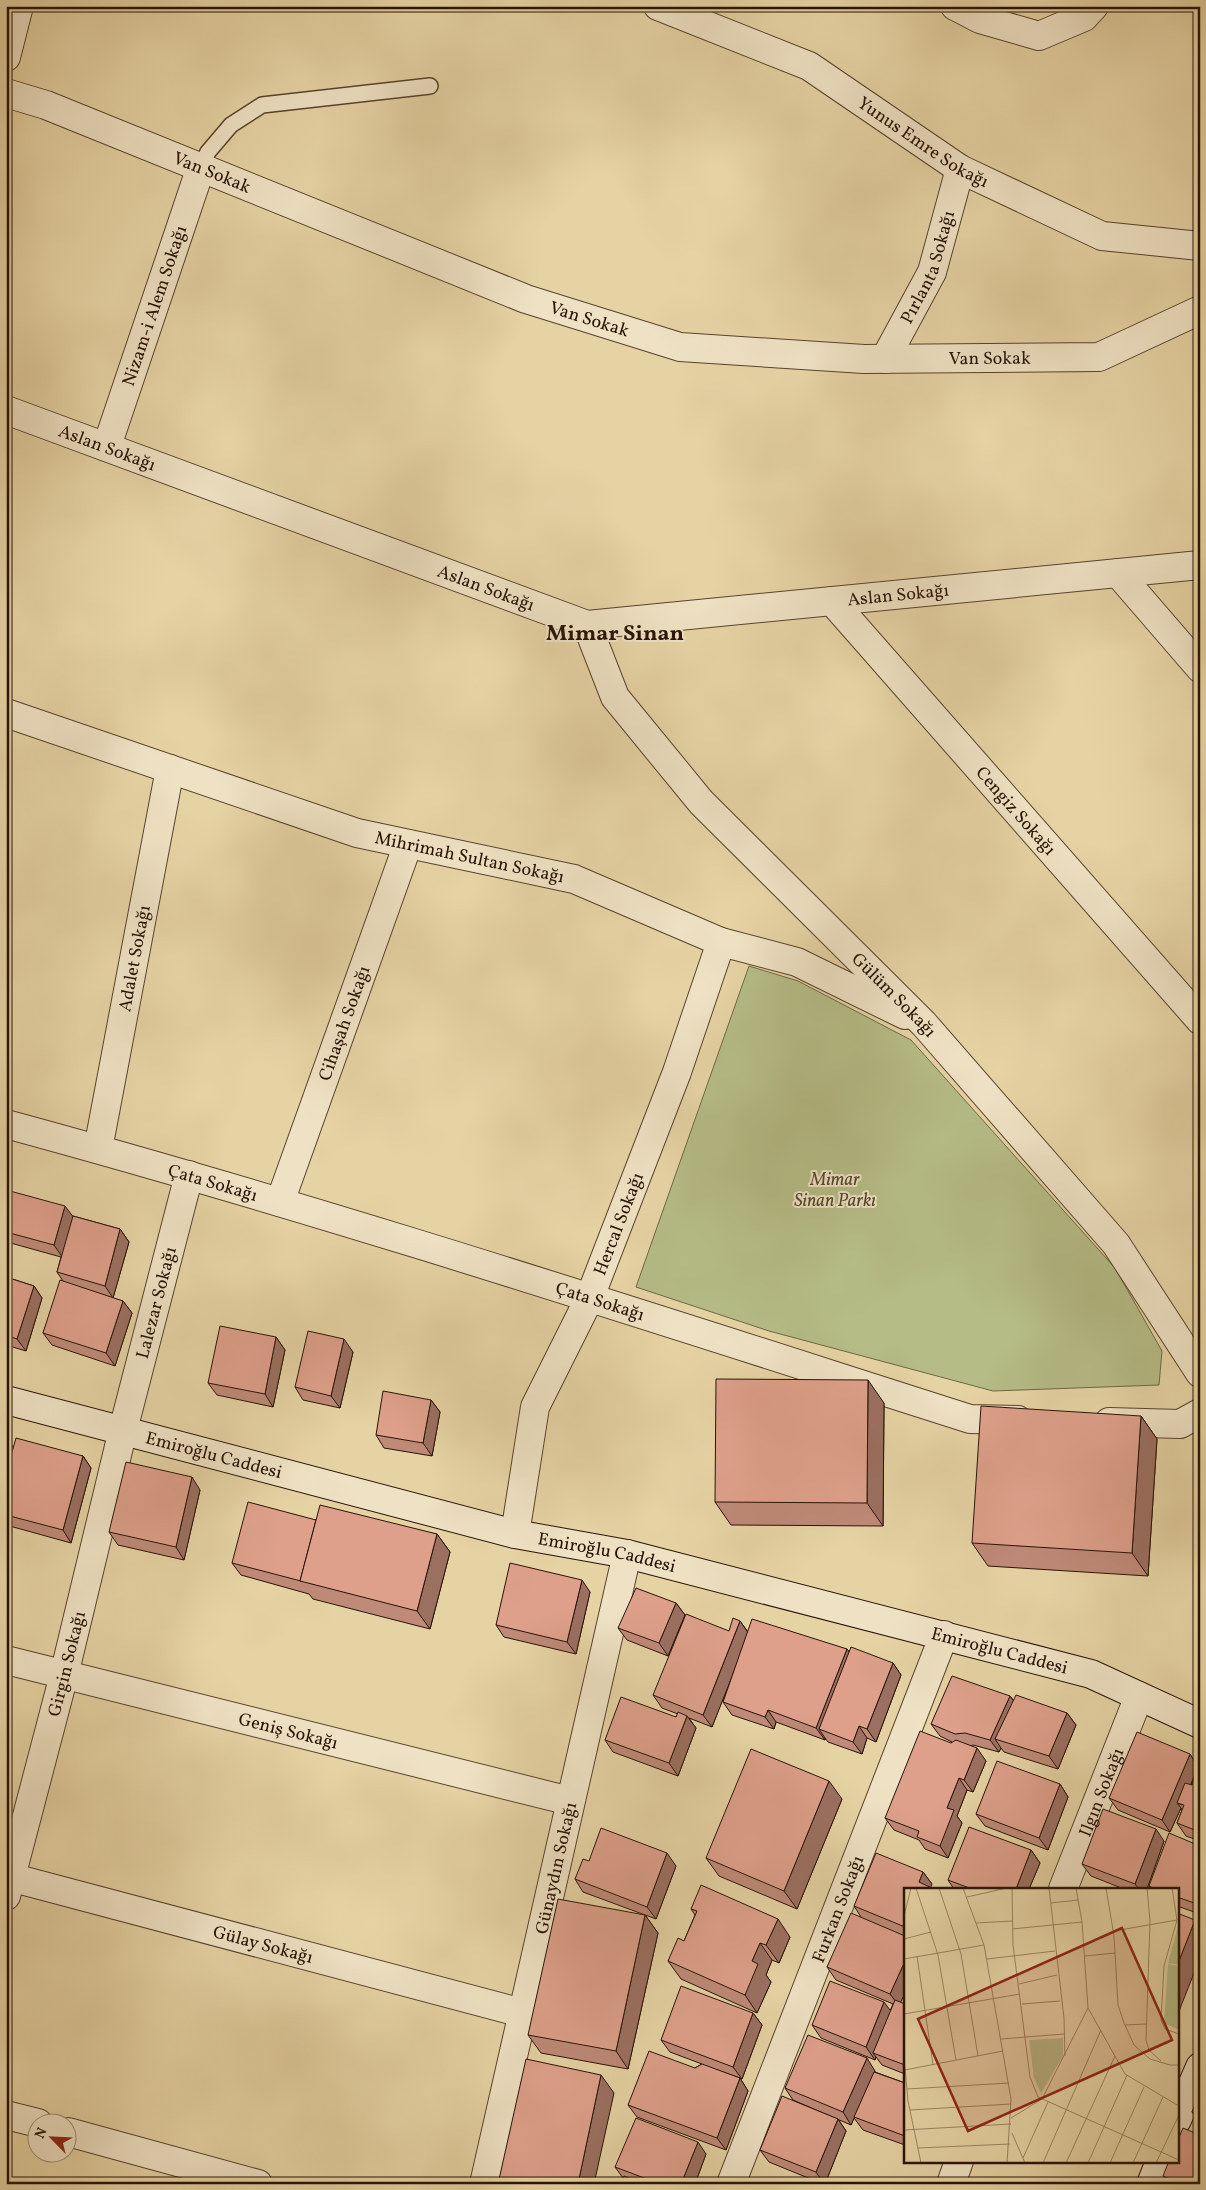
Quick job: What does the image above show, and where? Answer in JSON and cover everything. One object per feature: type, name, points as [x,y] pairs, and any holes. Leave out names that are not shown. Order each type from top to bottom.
[{"type":"street","points":[[6,57],[19,6]]},
{"type":"street","name":"Yunus Emre Sokağı","points":[[658,6],[809,66],[960,169],[1102,236],[1200,246]]},
{"type":"street","points":[[955,6],[980,19],[1039,36],[1084,17],[1094,6]]},
{"type":"street","name":"Van Sokak","points":[[6,93],[46,104],[526,299],[680,347],[864,359],[1099,357],[1200,310]]},
{"type":"street","name":"Nizam-i Alem Sokağı","points":[[107,446],[201,167]]},
{"type":"street","name":"Pırlanta Sokağı","points":[[886,359],[932,272],[960,169]]},
{"type":"street","name":"Aslan Sokağı","points":[[6,410],[587,625],[1200,565]]},
{"type":"street","points":[[1118,573],[1200,668]]},
{"type":"street","name":"Cengiz Sokağı","points":[[832,601],[1200,1020]]},
{"type":"street","name":"Gülüm Sokağı","points":[[587,625],[615,697],[701,802],[924,1024],[1116,1244],[1200,1372]]},
{"type":"street","name":"Mihrimah Sultan Sokağı","points":[[6,713],[358,833],[574,879],[722,942],[797,962],[924,1024]]},
{"type":"street","name":"Adalet Sokağı","points":[[98,1149],[170,769]]},
{"type":"street","name":"Cihaşah Sokağı","points":[[280,1202],[408,844]]},
{"type":"street","name":"Hercal Sokağı","points":[[515,1534],[535,1407],[590,1297],[677,1072],[722,942]]},
{"type":"street","name":"Çata Sokağı","points":[[6,1124],[280,1202],[590,1297],[970,1419],[1046,1421]]},
{"type":"street","name":"Lalezar Sokağı","points":[[123,1430],[189,1175]]},
{"type":"street","name":"Emiroğlu Caddesi","points":[[6,1400],[515,1534],[627,1554],[1091,1674],[1200,1724]]},
{"type":"street","points":[[1084,1422],[1180,1424],[1200,1413]]},
{"type":"street","name":"Girgin Sokağı","points":[[8,1883],[64,1675],[123,1430]]},
{"type":"street","name":"Günaydın Sokağı","points":[[484,2184],[627,1554]]},
{"type":"street","name":"Furkan Sokağı","points":[[731,2184],[944,1636]]},
{"type":"street","name":"Geniş Sokağı","points":[[6,1660],[570,1801]]},
{"type":"street","name":"Ilgın Sokağı","points":[[1063,1888],[1139,1696]]},
{"type":"street","name":"Gülay Sokağı","points":[[8,1883],[522,2013]]},
{"type":"street","points":[[1178,2118],[1200,2067]]},
{"type":"street","points":[[6,2115],[28,2120]]},
{"type":"street","points":[[78,2135],[258,2184]]},
{"type":"street","points":[[951,2184],[959,2162]]},
{"type":"street","points":[[1151,2184],[1160,2162]]},
{"type":"lane","points":[[201,167],[208,152],[231,125],[262,105],[430,86]]},
{"type":"green space","name":"Mimar Sinan Parkı","points":[[749,966],[798,981],[911,1040],[1115,1268],[1162,1351],[1159,1385],[993,1391],[769,1331],[636,1287]]},
{"type":"building","points":[[10,1191],[65,1206],[54,1245],[6,1232],[6,1203]]},
{"type":"building","points":[[73,1216],[120,1229],[105,1286],[57,1272]]},
{"type":"building","points":[[6,1277],[34,1286],[17,1339],[6,1335]]},
{"type":"building","points":[[60,1280],[123,1301],[106,1353],[43,1333]]},
{"type":"building","points":[[220,1326],[276,1337],[265,1394],[208,1383]]},
{"type":"building","points":[[308,1331],[344,1339],[331,1396],[295,1387]]},
{"type":"building","points":[[716,1379],[868,1380],[867,1503],[715,1502]]},
{"type":"building","points":[[383,1391],[431,1400],[423,1443],[376,1435]]},
{"type":"building","points":[[981,1406],[1141,1416],[1132,1553],[972,1543]]},
{"type":"building","points":[[16,1438],[83,1456],[63,1530],[6,1515],[6,1473]]},
{"type":"building","points":[[126,1462],[192,1477],[176,1547],[109,1532]]},
{"type":"building","points":[[248,1502],[316,1520],[300,1581],[232,1563]]},
{"type":"building","points":[[320,1505],[437,1534],[417,1611],[300,1581]]},
{"type":"building","points":[[510,1563],[582,1580],[567,1642],[496,1625]]},
{"type":"building","points":[[636,1588],[676,1603],[659,1643],[618,1628]]},
{"type":"building","points":[[686,1614],[729,1631],[733,1618],[740,1621],[703,1715],[653,1695]]},
{"type":"building","points":[[752,1619],[847,1649],[816,1728],[768,1710],[765,1717],[723,1702]]},
{"type":"building","points":[[851,1647],[893,1663],[867,1729],[859,1726],[853,1742],[819,1729]]},
{"type":"building","points":[[952,1676],[1010,1696],[990,1740],[965,1733],[955,1734],[931,1724]]},
{"type":"building","points":[[1016,1695],[1067,1713],[1049,1756],[995,1739]]},
{"type":"building","points":[[621,1697],[676,1717],[678,1712],[687,1716],[669,1763],[605,1740]]},
{"type":"building","points":[[920,1731],[951,1743],[956,1740],[977,1748],[964,1780],[959,1778],[947,1808],[954,1810],[940,1846],[917,1837],[919,1831],[885,1818]]},
{"type":"building","points":[[1137,1732],[1190,1754],[1162,1820],[1109,1798]]},
{"type":"building","points":[[751,1749],[829,1781],[784,1891],[706,1858]]},
{"type":"building","points":[[997,1761],[1060,1784],[1039,1838],[976,1814]]},
{"type":"building","points":[[1199,1765],[1200,1832],[1177,1823],[1184,1805],[1177,1803],[1185,1783],[1192,1785]]},
{"type":"building","points":[[1103,1809],[1156,1829],[1135,1884],[1082,1864]]},
{"type":"building","points":[[969,1827],[1031,1850],[1016,1888],[969,1888],[948,1880]]},
{"type":"building","points":[[601,1828],[667,1853],[647,1907],[575,1879],[583,1859],[589,1861]]},
{"type":"building","points":[[1169,1833],[1200,1846],[1200,1905],[1178,1897],[1178,1888],[1153,1888],[1149,1886]]},
{"type":"building","points":[[876,1853],[923,1872],[919,1882],[932,1888],[904,1888],[904,1927],[854,1906]]},
{"type":"building","points":[[701,1885],[778,1919],[766,1945],[760,1943],[752,1961],[758,1964],[745,1995],[668,1961],[678,1938],[684,1941],[697,1911],[691,1909]]},
{"type":"building","points":[[558,1899],[645,1915],[616,2051],[528,2035]]},
{"type":"building","points":[[851,1913],[904,1936],[904,1963],[890,1994],[827,1967]]},
{"type":"building","points":[[1178,1913],[1195,1920],[1178,1963]]},
{"type":"building","points":[[830,1981],[884,2002],[866,2047],[812,2025]]},
{"type":"building","points":[[681,1986],[753,2013],[733,2067],[661,2040]]},
{"type":"building","points":[[895,2000],[904,2004],[904,2065],[873,2053]]},
{"type":"building","points":[[808,2035],[867,2058],[843,2112],[785,2088]]},
{"type":"building","points":[[649,2051],[695,2068],[702,2064],[740,2078],[717,2138],[628,2105]]},
{"type":"building","points":[[526,2059],[601,2075],[578,2184],[498,2184]]},
{"type":"building","points":[[874,2072],[904,2083],[904,2136],[854,2117]]},
{"type":"building","points":[[1200,2093],[1200,2116],[1192,2112]]},
{"type":"building","points":[[782,2096],[838,2119],[816,2172],[760,2150]]},
{"type":"building","points":[[636,2118],[698,2142],[681,2184],[660,2184],[615,2167]]},
{"type":"building","points":[[1183,2128],[1200,2135],[1200,2184],[1182,2184],[1163,2176],[1169,2162],[1178,2162],[1178,2140]]},
{"type":"building","points":[[624,2176],[643,2184],[621,2184]]},
{"type":"building","points":[[963,2180],[973,2184],[961,2184]]},
{"type":"district","name":"Mimar Sinan","points":[[615,632]]}]
